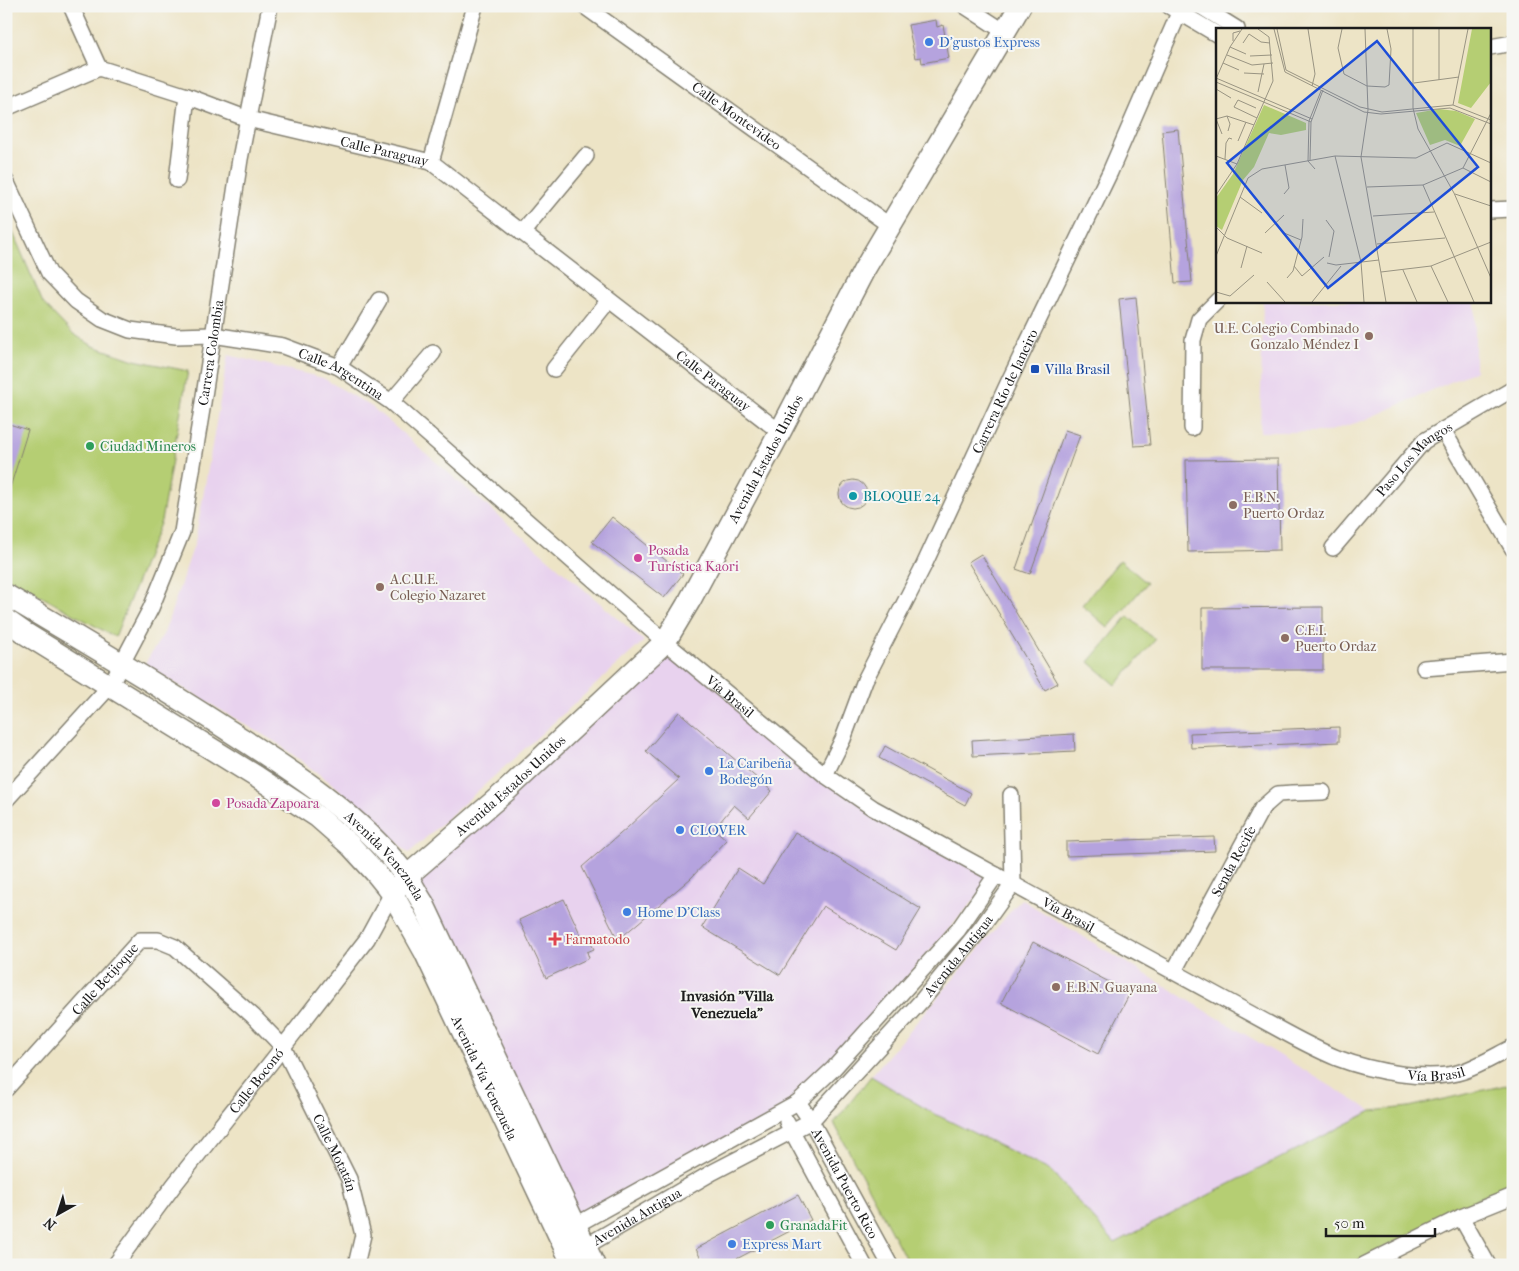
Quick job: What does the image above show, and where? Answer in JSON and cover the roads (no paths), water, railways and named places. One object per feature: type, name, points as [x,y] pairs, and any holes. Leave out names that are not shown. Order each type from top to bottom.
[{"type":"street","points":[[6,108],[99,68],[71,6]]},
{"type":"street","name":"Carrera Colombia","points":[[6,800],[110,686],[151,608],[182,532],[240,159],[270,6]]},
{"type":"street","points":[[431,162],[475,6]]},
{"type":"street","name":"Calle Montevideo","points":[[584,6],[889,226]]},
{"type":"street","points":[[965,6],[1004,32]]},
{"type":"street","name":"Avenida Estados Unidos","points":[[392,893],[407,876],[506,791],[665,642],[690,600],[780,432],[864,270],[1020,6]]},
{"type":"street","points":[[1200,6],[1235,28]]},
{"type":"street","points":[[1177,8],[1216,34]]},
{"type":"street","name":"Carrera Río de Janeiro","points":[[825,775],[843,739],[865,680],[924,565],[1110,172],[1177,8]]},
{"type":"street","points":[[1492,47],[1513,43]]},
{"type":"street","name":"Calle Paraguay","points":[[99,68],[187,96],[248,119],[431,162],[780,432]]},
{"type":"street","points":[[177,180],[187,96]]},
{"type":"street","points":[[522,233],[586,156]]},
{"type":"street","name":"Calle Argentina","points":[[6,181],[50,273],[76,300],[102,319],[130,330],[176,336],[213,335],[283,346],[339,367],[391,402],[665,642]]},
{"type":"street","points":[[1492,210],[1513,209]]},
{"type":"street","points":[[339,367],[379,300]]},
{"type":"street","points":[[554,368],[609,300]]},
{"type":"street","points":[[1192,428],[1193,340],[1199,319],[1216,302]]},
{"type":"street","points":[[391,402],[432,353]]},
{"type":"street","name":"Paso Los Mangos","points":[[1333,548],[1424,441],[1513,389]]},
{"type":"street","points":[[1443,430],[1513,549]]},
{"type":"street","name":"Avenida Venezuela","points":[[6,595],[272,758],[335,804],[365,831],[407,876],[423,903],[590,1255]]},
{"type":"street","name":"Avenida Venezuela","points":[[6,620],[318,817],[351,846],[392,893]]},
{"type":"street","name":"Vía Brasil","points":[[665,642],[825,775],[873,808],[1313,1047],[1338,1058],[1375,1069],[1408,1075],[1436,1077],[1464,1071],[1513,1047]]},
{"type":"street","points":[[1424,668],[1513,661]]},
{"type":"street","name":"Senda Recife","points":[[1174,971],[1262,808],[1278,794],[1323,792]]},
{"type":"street","points":[[1011,795],[1013,884]]},
{"type":"street","name":"Avenida Antigua","points":[[996,875],[958,930],[833,1069],[798,1102],[576,1225],[563,1243],[590,1255],[713,1172],[811,1121],[923,999],[982,927],[1013,884]]},
{"type":"street","name":"Calle Boconó","points":[[116,1265],[174,1185],[367,939],[392,893]]},
{"type":"street","name":"Avenida Vía Venezuela","points":[[392,893],[425,952],[573,1265]]},
{"type":"street","name":"Calle Betijoque","points":[[6,1090],[140,940],[158,940],[175,947],[252,1016],[283,1048]]},
{"type":"street","name":"Calle Motatán","points":[[283,1048],[349,1179],[363,1235],[356,1265]]},
{"type":"street","name":"Avenida Puerto Rico","points":[[798,1102],[811,1121],[890,1265]]},
{"type":"street","name":"Avenida Puerto Rico","points":[[781,1112],[864,1265]]},
{"type":"street","points":[[1364,1265],[1461,1216],[1513,1196]]},
{"type":"street","points":[[1461,1216],[1488,1265]]},
{"type":"place","name":"D'gustos Express","points":[[929,42]]},
{"type":"place","name":"U.E. Colegio Combinado Gonzalo Méndez I","points":[[1369,336]]},
{"type":"place","name":"Villa Brasil","points":[[1035,369]]},
{"type":"place","name":"Ciudad Mineros","points":[[90,446]]},
{"type":"place","name":"BLOQUE 24","points":[[853,496]]},
{"type":"place","name":"E.B.N. Puerto Ordaz","points":[[1233,505]]},
{"type":"place","name":"Posada Turística Kaori","points":[[638,558]]},
{"type":"place","name":"A.C.U.E. Colegio Nazaret","points":[[380,587]]},
{"type":"place","name":"C.E.I. Puerto Ordaz","points":[[1285,638]]},
{"type":"place","name":"La Caribeña Bodegón","points":[[709,771]]},
{"type":"place","name":"Posada Zapoara","points":[[216,803]]},
{"type":"place","name":"CLOVER","points":[[680,830]]},
{"type":"place","name":"Home D'Class","points":[[627,912]]},
{"type":"place","name":"Farmatodo","points":[[555,939]]},
{"type":"place","name":"E.B.N. Guayana","points":[[1056,987]]},
{"type":"place","name":"GranadaFit","points":[[770,1225]]},
{"type":"place","name":"Express Mart","points":[[732,1244]]},
{"type":"district","name":"Invasión \"Villa Venezuela\"","points":[[727,1004]]}]
